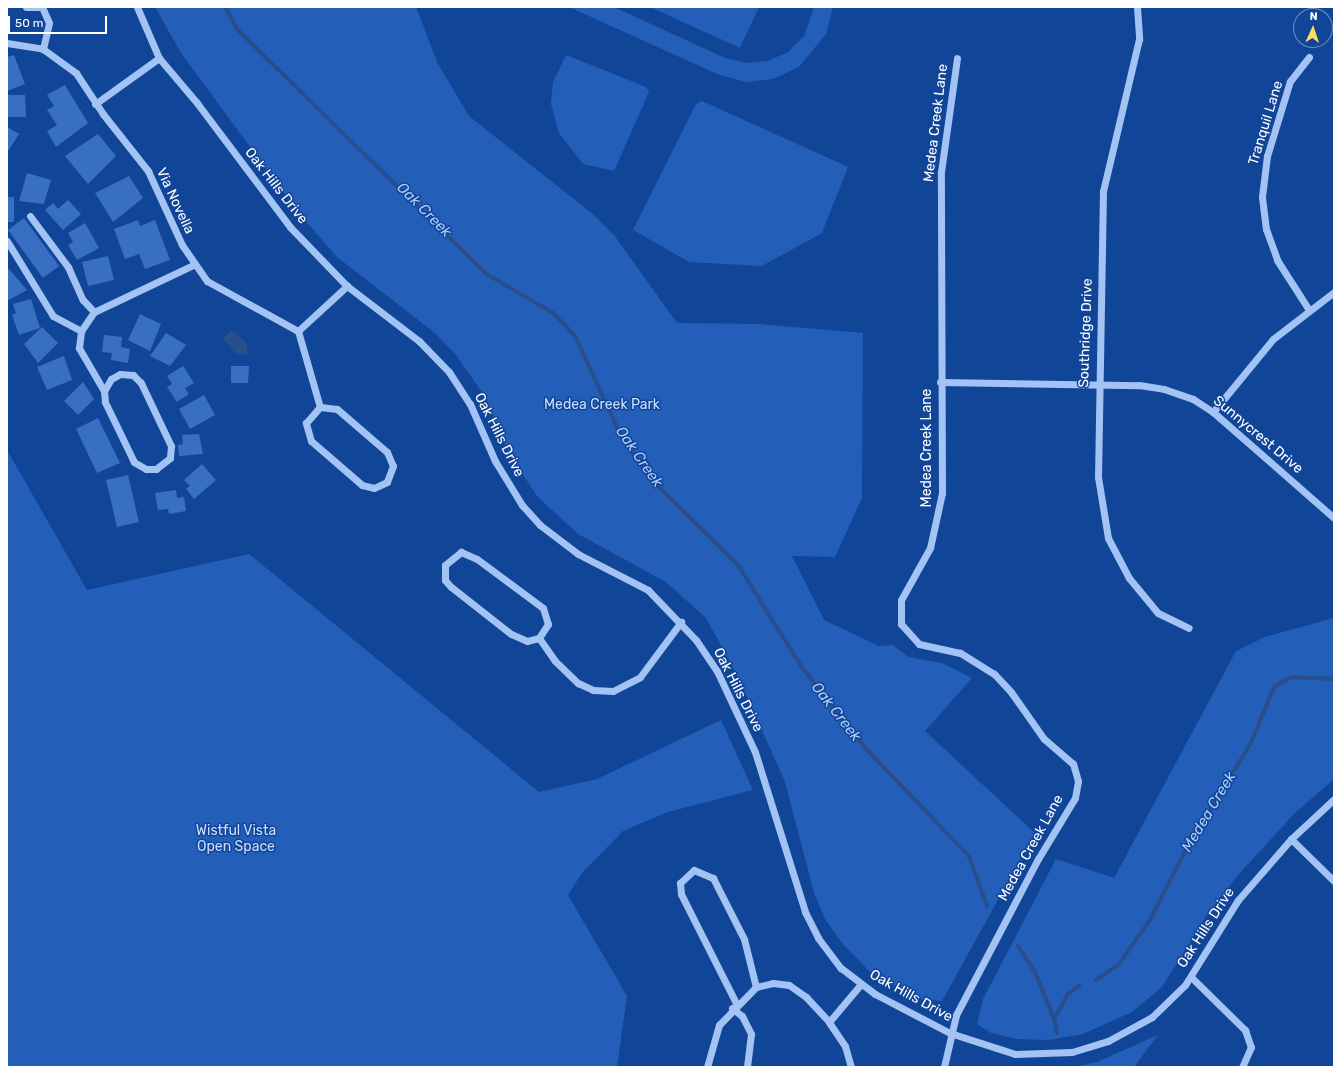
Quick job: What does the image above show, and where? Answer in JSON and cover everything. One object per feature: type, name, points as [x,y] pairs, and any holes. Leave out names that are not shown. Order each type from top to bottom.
[{"type":"street","points":[[26,7],[41,7],[49,23],[43,48]]},
{"type":"street","name":"Oak Hills Drive","points":[[137,7],[159,58],[197,103],[290,227],[347,286],[419,341],[449,372],[470,404],[508,485],[540,525],[578,554],[648,590],[681,622],[717,671],[755,752],[805,912],[841,968],[861,984],[950,1033],[1015,1054],[1072,1052],[1136,1028],[1163,1008],[1191,977],[1238,900],[1290,839],[1334,799]]},
{"type":"street","name":"Southridge Drive","points":[[1137,7],[1139,39],[1103,191],[1097,384],[1098,477],[1108,538],[1129,578],[1158,613],[1189,628]]},
{"type":"street","name":"Via Novella","points":[[7,43],[43,48],[76,73],[95,104],[148,171],[193,265],[222,292],[298,331]]},
{"type":"street","name":"Tranquil Lane","points":[[1309,57],[1290,81],[1267,156],[1262,197],[1266,229],[1277,260],[1310,310]]},
{"type":"street","points":[[95,104],[159,58]]},
{"type":"street","name":"Medea Creek Lane","points":[[944,1067],[950,1033],[956,1015],[1034,866],[1074,798],[1078,781],[1073,764],[1044,739],[1011,692],[994,674],[960,653],[919,644],[901,624],[901,600],[930,548],[939,516],[942,172],[957,58]]},
{"type":"street","points":[[30,216],[68,266],[83,300],[94,312]]},
{"type":"street","points":[[7,241],[53,316],[81,331]]},
{"type":"street","points":[[104,391],[111,379],[120,374],[133,375],[141,383],[171,446],[170,458],[163,466],[146,470],[134,462],[105,402],[104,391],[79,348],[81,331],[94,312],[193,265]]},
{"type":"street","points":[[320,407],[298,331],[347,286]]},
{"type":"street","points":[[1212,412],[1273,339],[1334,292]]},
{"type":"street","name":"Sunnycrest Drive","points":[[940,382],[1097,384],[1164,389],[1193,399],[1212,412],[1333,515]]},
{"type":"street","points":[[320,407],[337,409],[387,452],[393,466],[387,482],[374,488],[362,485],[311,441],[306,422],[320,407]]},
{"type":"street","points":[[461,552],[478,559],[542,608],[548,624],[539,638],[527,641],[511,634],[450,588],[444,573],[448,559],[461,552]]},
{"type":"street","points":[[539,638],[555,661],[578,683],[593,690],[612,691],[640,677],[681,622]]},
{"type":"street","points":[[1290,839],[1334,881]]},
{"type":"street","points":[[746,1067],[751,1034],[742,1016],[734,1006],[680,894],[680,883],[686,873],[703,871],[713,878],[744,939],[756,987]]},
{"type":"street","points":[[1191,977],[1245,1030],[1251,1047],[1242,1067]]},
{"type":"street","points":[[707,1067],[718,1025],[734,1006],[756,987],[773,983],[789,986],[806,997],[829,1022],[845,1046],[851,1067]]},
{"type":"street","points":[[829,1022],[861,984]]},
{"type":"green space","name":"Medea Creek Park","points":[[155,7],[416,7],[438,64],[469,116],[594,215],[614,235],[677,323],[760,324],[863,333],[862,498],[835,557],[792,556],[824,620],[879,646],[893,645],[908,657],[942,663],[972,678],[925,731],[1035,833],[942,1001],[919,999],[870,972],[842,943],[825,919],[814,893],[785,782],[739,679],[706,618],[666,582],[578,534],[537,496],[508,452],[484,395],[456,355],[435,333],[337,257],[298,212],[181,53]]},
{"type":"green space","points":[[569,7],[614,7],[725,58],[746,63],[768,61],[788,52],[804,36],[814,7],[833,7],[826,34],[799,67],[773,79],[745,82],[717,74]]},
{"type":"green space","points":[[650,7],[759,7],[740,48]]},
{"type":"green space","points":[[566,55],[646,87],[649,92],[614,171],[583,164],[559,133],[551,104],[553,82]]},
{"type":"green space","points":[[702,101],[848,167],[822,233],[762,266],[689,262],[633,230],[696,104]]},
{"type":"green space","name":"Wistful Vista Open Space","points":[[7,450],[87,590],[249,554],[539,792],[597,779],[721,720],[753,790],[668,812],[623,831],[582,873],[568,895],[627,996],[617,1067],[7,1067]]},
{"type":"green space","points":[[1334,618],[1334,779],[1294,814],[1238,875],[1207,915],[1162,987],[1132,1012],[1083,1034],[1048,1040],[1017,1039],[991,1033],[977,1024],[983,999],[1056,859],[1114,878],[1236,651],[1265,637]]},
{"type":"green space","points":[[1158,1035],[1134,1067],[1073,1067],[1097,1062]]},
{"type":"shaded area","points":[[231,330],[247,343],[247,354],[237,355],[223,339]]},
{"type":"building","points":[[14,55],[25,84],[7,91],[7,57]]},
{"type":"building","points":[[65,85],[88,123],[56,147],[47,131],[57,125],[47,110],[54,106],[47,95]]},
{"type":"building","points":[[7,95],[25,95],[26,117],[7,117]]},
{"type":"building","points":[[7,127],[19,134],[7,153]]},
{"type":"building","points":[[98,134],[116,156],[88,184],[65,156]]},
{"type":"building","points":[[27,173],[51,180],[44,204],[19,201]]},
{"type":"building","points":[[129,176],[143,198],[113,222],[95,193]]},
{"type":"building","points":[[7,197],[14,197],[14,222],[7,222]]},
{"type":"building","points":[[68,200],[81,214],[63,230],[45,210],[53,203],[58,209]]},
{"type":"building","points":[[24,218],[59,266],[43,278],[8,230]]},
{"type":"building","points":[[138,220],[140,226],[155,220],[170,260],[145,269],[139,254],[125,259],[114,229]]},
{"type":"building","points":[[85,223],[99,248],[77,260],[68,245],[73,242],[68,233]]},
{"type":"building","points":[[108,256],[114,280],[88,286],[82,262]]},
{"type":"building","points":[[9,269],[27,290],[7,301],[7,270]]},
{"type":"building","points":[[31,299],[40,328],[19,335],[12,315],[16,313],[13,304]]},
{"type":"building","points":[[140,314],[161,324],[150,351],[128,340]]},
{"type":"building","points":[[42,327],[58,343],[38,363],[24,344]]},
{"type":"building","points":[[166,333],[186,345],[170,366],[150,356]]},
{"type":"building","points":[[104,335],[122,337],[121,347],[130,349],[128,363],[111,360],[112,353],[102,352]]},
{"type":"building","points":[[64,356],[72,380],[47,390],[37,367]]},
{"type":"building","points":[[183,366],[194,383],[185,388],[189,394],[177,402],[167,387],[172,384],[167,376]]},
{"type":"building","points":[[231,366],[249,366],[248,383],[231,383]]},
{"type":"building","points":[[83,382],[94,399],[78,415],[64,401]]},
{"type":"building","points":[[204,395],[215,415],[190,429],[179,409]]},
{"type":"building","points":[[98,418],[120,463],[97,473],[76,429]]},
{"type":"building","points":[[199,434],[203,454],[179,456],[178,445],[183,444],[182,435]]},
{"type":"building","points":[[202,464],[216,480],[194,499],[186,489],[190,486],[184,480]]},
{"type":"building","points":[[128,475],[139,522],[117,527],[106,480]]},
{"type":"building","points":[[176,490],[177,498],[184,497],[186,511],[169,514],[168,509],[158,510],[155,493]]},
{"type":"waterway","name":"Oak Creek","points":[[225,7],[238,30],[485,273],[553,313],[575,336],[622,438],[652,480],[738,565],[801,666],[866,749],[969,856],[987,906]]},
{"type":"waterway","name":"Medea Creek","points":[[1096,980],[1119,964],[1150,920],[1184,853],[1251,743],[1274,687],[1291,677],[1334,679]]},
{"type":"waterway","name":"Oak Creek","points":[[1018,946],[1035,972],[1054,1019]]},
{"type":"waterway","name":"Medea Creek","points":[[1057,1033],[1054,1019],[1068,994],[1079,986]]}]
